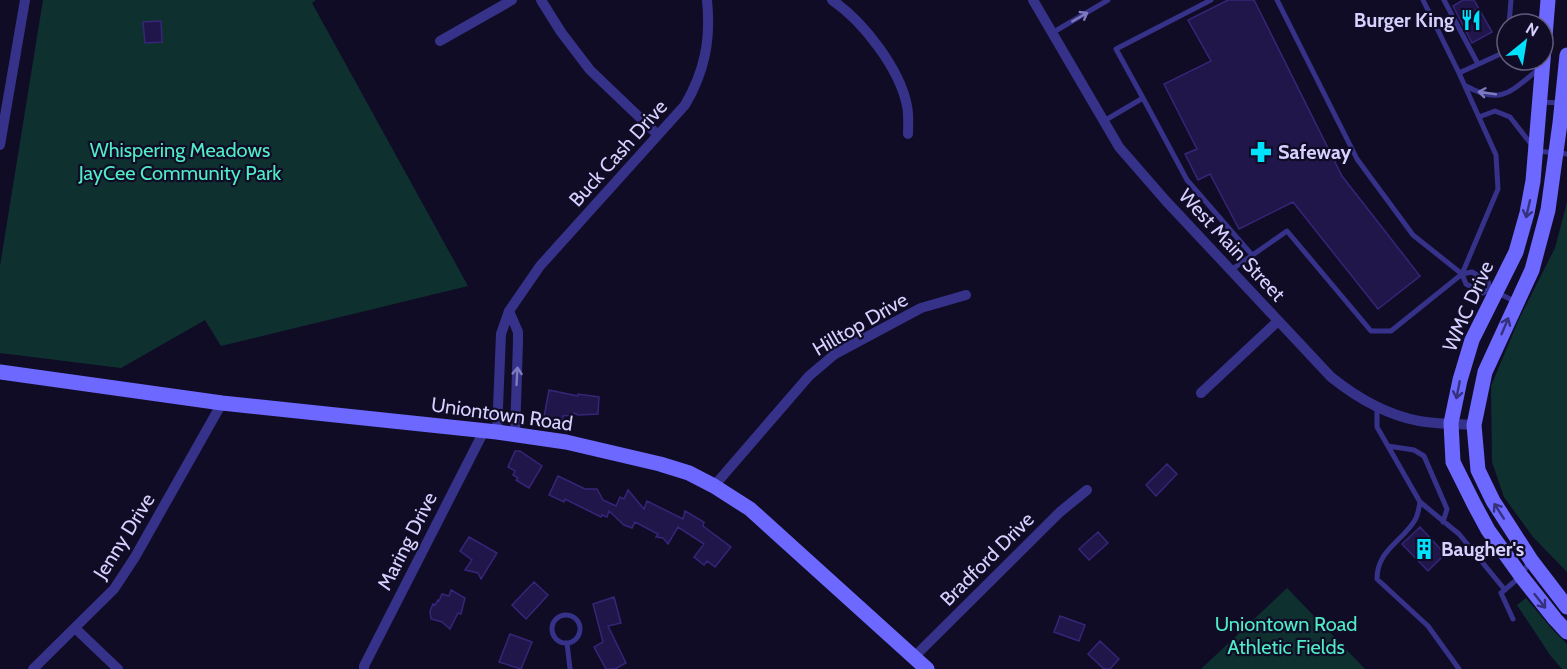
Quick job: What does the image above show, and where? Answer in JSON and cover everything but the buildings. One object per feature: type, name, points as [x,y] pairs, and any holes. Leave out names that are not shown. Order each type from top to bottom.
[{"type":"main road","points":[[1567,55],[1562,154],[1548,210],[1532,270],[1485,372],[1474,425],[1478,470],[1493,501],[1531,560],[1567,607]]},
{"type":"main road","name":"WMC Drive","points":[[1542,72],[1533,181],[1527,213],[1516,252],[1493,290],[1472,340],[1460,380],[1451,423],[1453,462],[1488,530],[1555,620],[1567,632]]},
{"type":"main road","name":"Uniontown Road","points":[[0,372],[222,403],[490,431],[587,446],[652,461],[689,473],[734,497],[770,526],[927,669]]},
{"type":"street","points":[[0,145],[25,0]]},
{"type":"street","points":[[440,41],[512,0]]},
{"type":"street","points":[[541,0],[561,32],[590,70],[658,135]]},
{"type":"street","name":"Buck Cash Drive","points":[[490,431],[501,334],[509,310],[540,266],[686,105],[706,58],[707,0]]},
{"type":"street","points":[[832,0],[859,22],[872,38],[895,76],[907,107],[908,134]]},
{"type":"street","name":"West Main Street","points":[[1033,0],[1119,147],[1142,176],[1331,377],[1349,391],[1377,406],[1418,421],[1474,425]]},
{"type":"street","name":"Hilltop Drive","points":[[714,486],[809,376],[835,354],[921,308],[966,295]]},
{"type":"street","points":[[509,310],[518,332],[515,435]]},
{"type":"street","points":[[1201,393],[1278,321]]},
{"type":"street","name":"Jenny Drive","points":[[33,669],[114,589],[135,557],[222,403]]},
{"type":"street","name":"Maring Drive","points":[[364,669],[363,666],[490,431]]},
{"type":"street","name":"Bradford Drive","points":[[915,657],[1060,512],[1087,490]]},
{"type":"street","points":[[76,629],[118,669]]},
{"type":"lane","points":[[1052,33],[1108,0]]},
{"type":"lane","points":[[1211,0],[1116,49],[1187,180],[1252,255]]},
{"type":"lane","points":[[1277,0],[1357,159],[1413,235],[1462,274],[1466,284],[1483,293],[1493,290]]},
{"type":"lane","points":[[1231,270],[1287,231],[1371,331],[1391,332],[1462,274],[1498,189],[1496,155],[1460,73],[1423,0]]},
{"type":"lane","points":[[1444,0],[1478,64]]},
{"type":"lane","points":[[1460,73],[1495,56]]},
{"type":"lane","points":[[1465,85],[1483,95],[1508,94],[1536,72]]},
{"type":"lane","points":[[1103,122],[1143,98]]},
{"type":"lane","points":[[1539,102],[1565,103]]},
{"type":"lane","points":[[1479,117],[1495,111],[1510,117],[1536,151],[1562,154]]},
{"type":"lane","points":[[1462,274],[1472,272],[1488,280],[1493,290],[1516,302]]},
{"type":"lane","points":[[1377,406],[1377,427],[1420,502],[1459,534],[1505,590]]},
{"type":"lane","points":[[1388,446],[1414,450],[1424,456],[1447,508],[1443,522]]},
{"type":"lane","points":[[1420,502],[1415,520],[1388,548],[1380,560],[1377,579],[1428,626],[1459,669]]},
{"type":"lane","points":[[1513,619],[1502,593],[1521,576],[1531,560]]},
{"type":"lane","points":[[564,615],[573,617],[579,623],[580,628],[575,640],[567,643],[558,640],[553,633],[556,620],[564,615]]},
{"type":"lane","points":[[567,643],[570,669]]},
{"type":"green space","name":"Whispering Meadows JayCee Community Park","points":[[43,0],[316,0],[312,3],[468,286],[221,346],[205,320],[121,368],[0,353],[0,266]]},
{"type":"green space","points":[[1567,202],[1567,572],[1533,537],[1504,497],[1492,462],[1491,386],[1519,319],[1555,248]]},
{"type":"green space","name":"Uniontown Road Athletic Fields","points":[[1287,588],[1365,669],[1201,669]]},
{"type":"green space","points":[[1526,598],[1567,644],[1567,669],[1562,669],[1550,655],[1517,605]]},
{"type":"place","name":"Burger King","points":[[1471,20]]},
{"type":"place","name":"Safeway","points":[[1261,152]]},
{"type":"place","name":"Baugher's","points":[[1424,549]]}]
